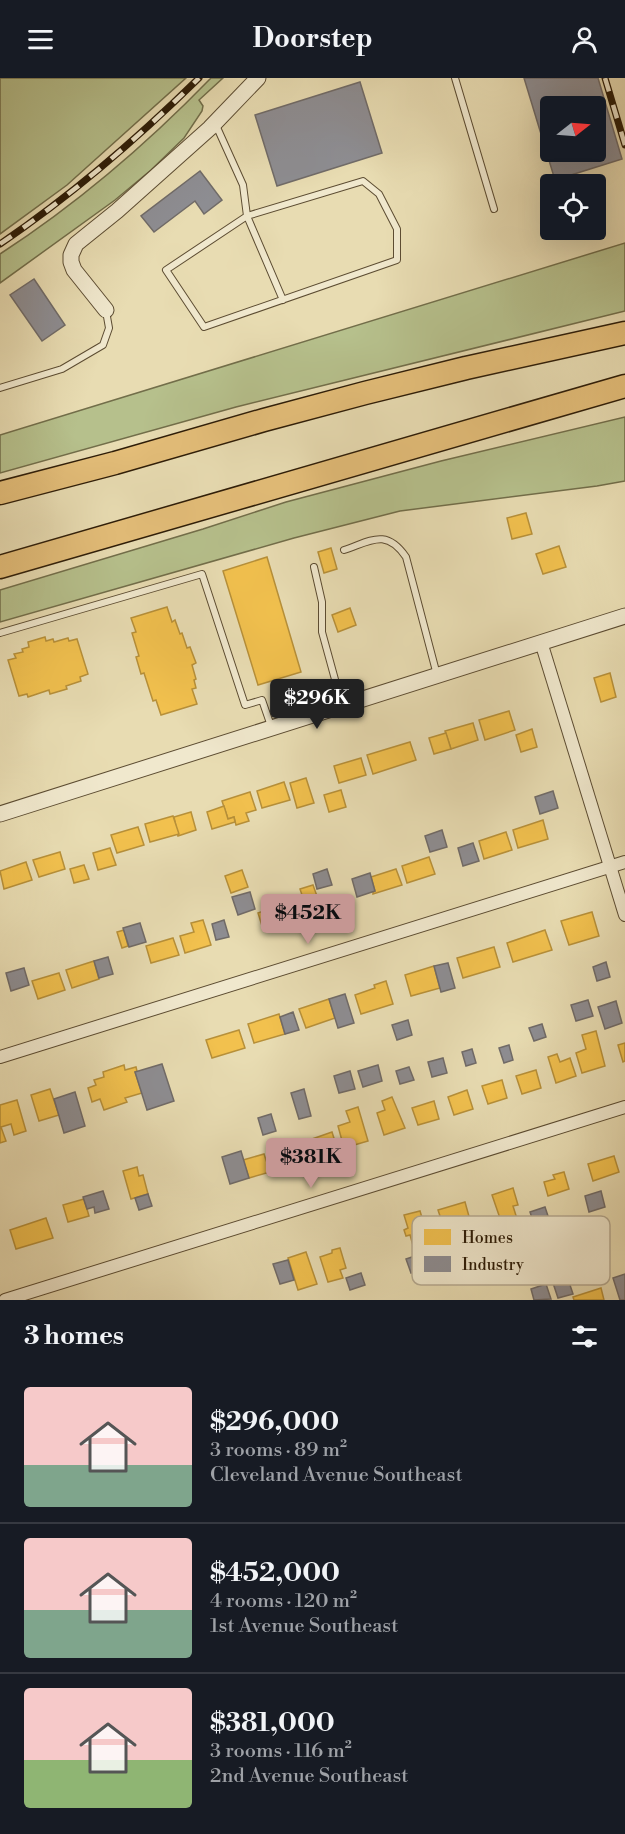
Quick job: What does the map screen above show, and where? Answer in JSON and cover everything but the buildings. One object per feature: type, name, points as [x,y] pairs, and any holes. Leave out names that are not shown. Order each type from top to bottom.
[{"type":"highway","points":[[0,493],[365,393],[625,333]]},
{"type":"highway","points":[[0,567],[625,386]]},
{"type":"street","points":[[106,310],[76,273],[71,262],[72,250],[215,123],[258,78]]},
{"type":"street","points":[[0,814],[625,616]]},
{"type":"street","points":[[541,642],[625,915]]},
{"type":"street","points":[[0,1057],[625,862]]},
{"type":"street","points":[[5,1300],[625,1107]]},
{"type":"lane","points":[[455,78],[494,209]]},
{"type":"lane","points":[[215,123],[243,185],[247,216],[283,300]]},
{"type":"lane","points":[[363,181],[379,194],[397,229],[397,260],[204,327],[166,270],[247,216],[363,181]]},
{"type":"lane","points":[[0,388],[62,369],[103,345],[109,328],[106,310]]},
{"type":"lane","points":[[344,550],[387,539],[398,545],[405,557],[437,675]]},
{"type":"lane","points":[[314,567],[322,602],[322,632],[342,705]]},
{"type":"lane","points":[[0,633],[202,574],[245,705],[262,700],[271,727]]},
{"type":"green space","points":[[0,78],[186,78],[67,185],[0,234]]},
{"type":"green space","points":[[211,78],[223,78],[199,100],[203,106],[202,111],[184,138],[115,200],[0,283],[0,254],[84,194],[136,150]]},
{"type":"green space","points":[[625,243],[625,311],[236,407],[0,473],[0,435]]},
{"type":"green space","points":[[625,417],[625,481],[400,511],[294,538],[0,622],[0,590],[286,502],[441,461]]},
{"type":"railway","points":[[0,244],[103,166],[199,78]]},
{"type":"railway","points":[[605,78],[625,145]]}]
